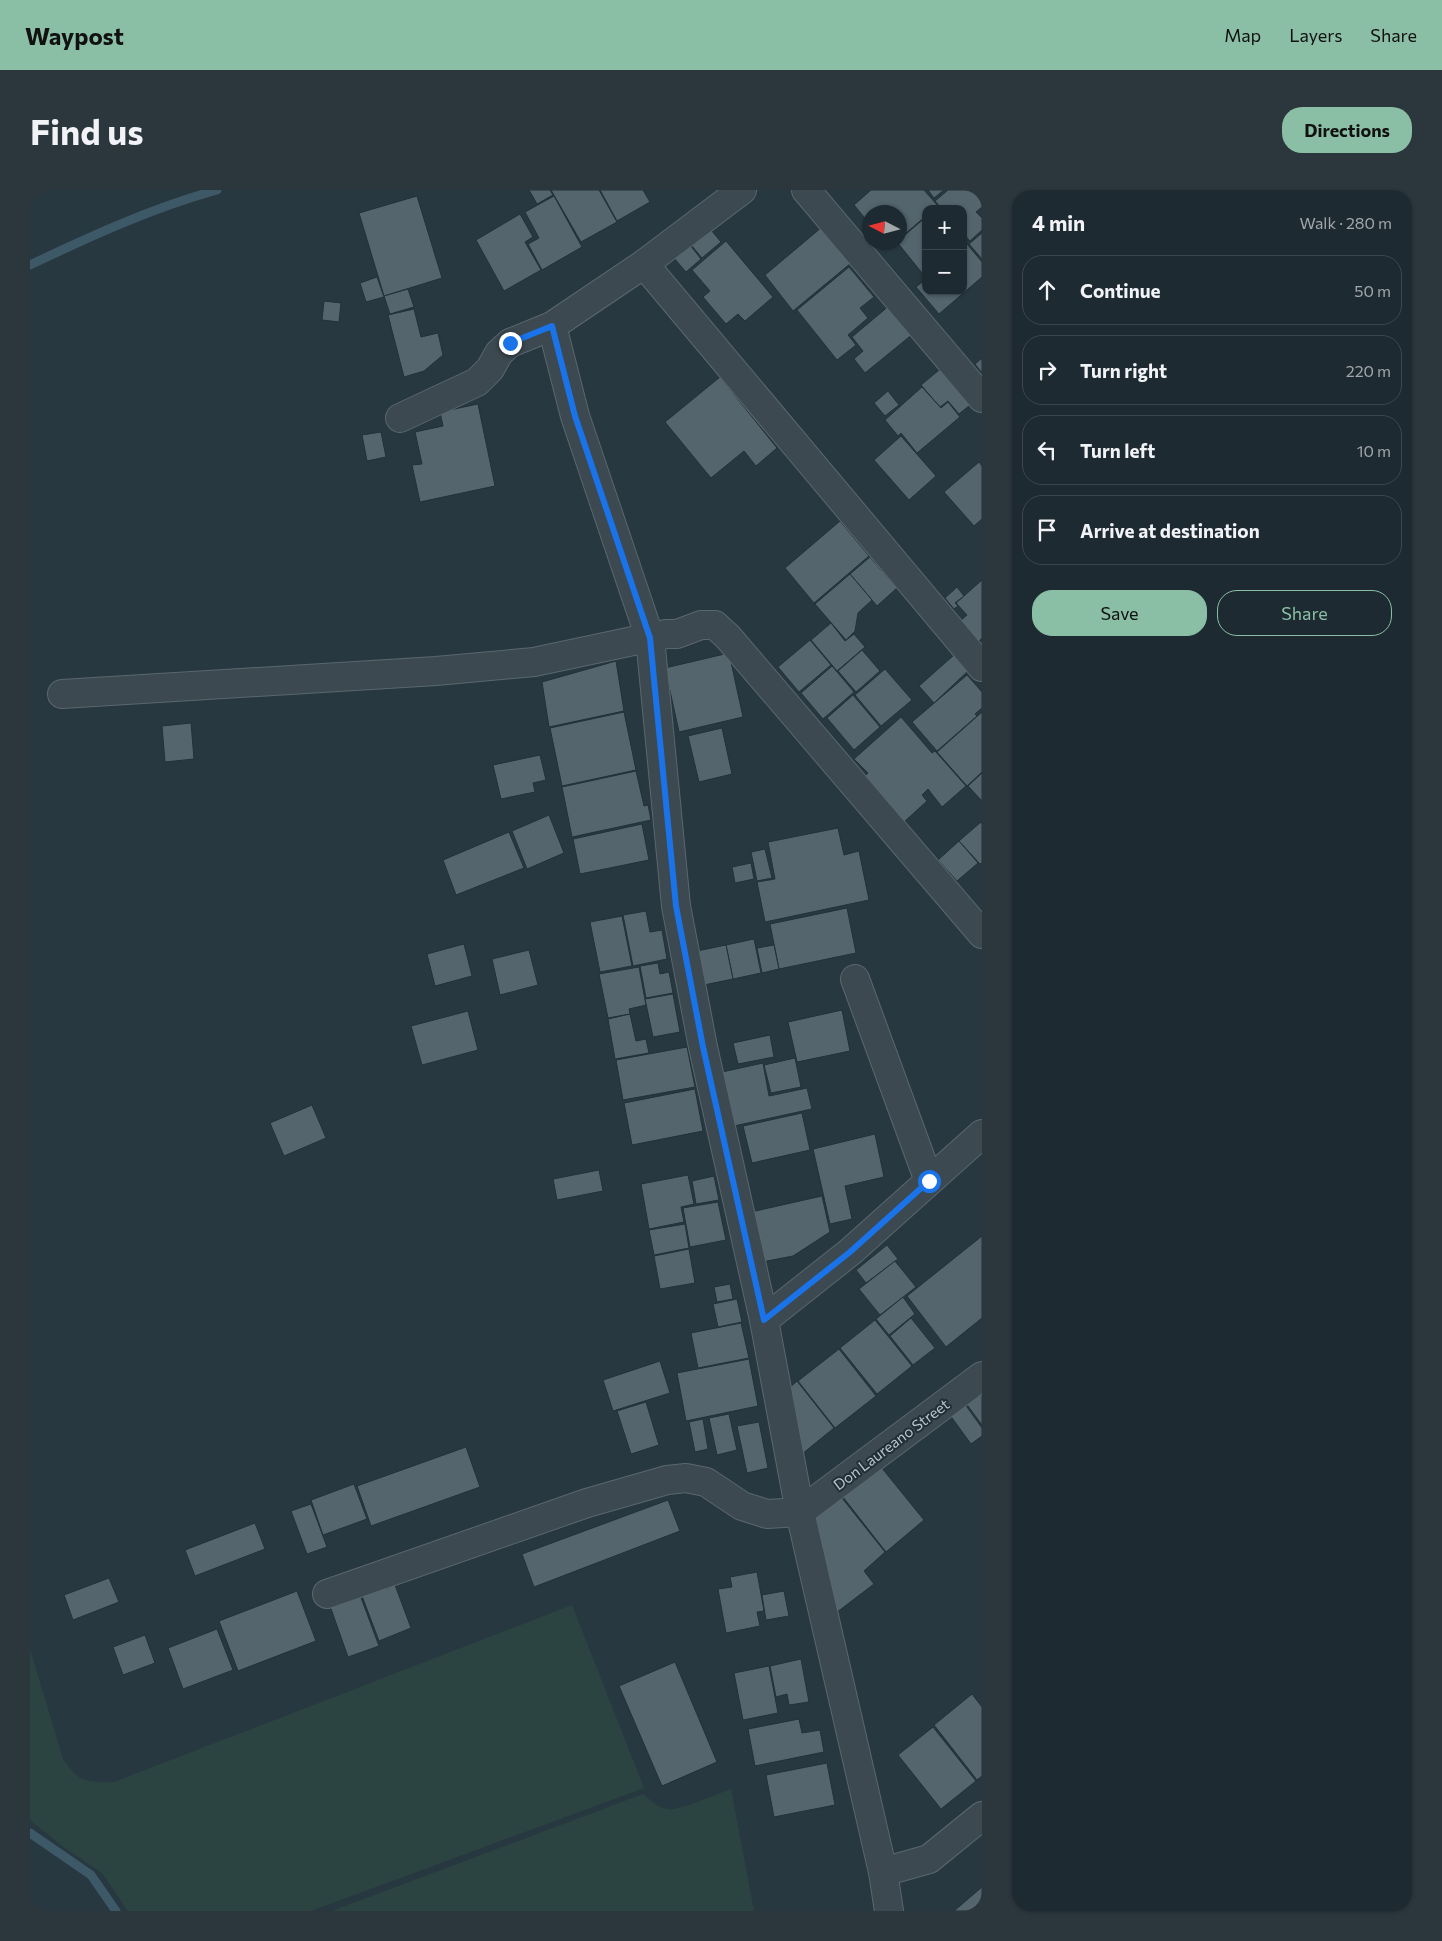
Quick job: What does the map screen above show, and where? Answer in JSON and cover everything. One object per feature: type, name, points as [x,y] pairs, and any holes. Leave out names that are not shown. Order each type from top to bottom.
[{"type":"street","points":[[400,418],[477,382],[490,369],[500,353],[510,343],[552,326],[644,264],[742,190]]},
{"type":"street","points":[[806,190],[982,398]]},
{"type":"street","points":[[644,264],[982,667]]},
{"type":"street","points":[[552,326],[575,416],[650,638],[676,906],[703,1047],[764,1320],[800,1512],[883,1872],[889,1911]]},
{"type":"street","points":[[62,694],[436,671],[534,662],[666,634],[677,634],[701,625],[715,625],[728,637],[982,934]]},
{"type":"street","points":[[855,979],[929,1181]]},
{"type":"street","points":[[764,1320],[850,1252],[982,1134]]},
{"type":"street","name":"Don Laureano Street","points":[[800,1512],[982,1376]]},
{"type":"street","points":[[327,1594],[587,1503],[667,1480],[686,1478],[706,1482],[742,1506],[767,1514],[800,1512]]},
{"type":"street","points":[[883,1872],[929,1859],[982,1816]]},
{"type":"green space","points":[[572,1605],[644,1788],[311,1911],[128,1911],[102,1873],[62,1846],[30,1820],[30,1649],[63,1759],[68,1767],[84,1780],[114,1782]]},
{"type":"green space","points":[[731,1789],[754,1911],[332,1911],[643,1794],[660,1807],[673,1809]]},
{"type":"building","points":[[529,190],[550,190],[553,195],[537,204]]},
{"type":"building","points":[[551,190],[599,190],[617,222],[581,242]]},
{"type":"building","points":[[600,190],[643,190],[650,202],[617,221]]},
{"type":"building","points":[[871,190],[924,190],[937,205],[922,205],[922,219],[907,232],[907,205],[862,205],[862,215],[854,205]]},
{"type":"building","points":[[928,190],[944,190],[934,198]]},
{"type":"building","points":[[948,190],[982,190],[982,207],[976,212],[982,218],[982,230],[970,241],[967,238],[967,205],[938,205],[935,201]]},
{"type":"building","points":[[417,196],[442,278],[384,296],[359,213]]},
{"type":"building","points":[[554,196],[582,247],[542,270],[528,244],[539,238],[525,212]]},
{"type":"building","points":[[520,214],[533,237],[525,242],[541,270],[504,291],[476,240]]},
{"type":"building","points":[[922,220],[922,273],[903,250],[907,250],[907,233]]},
{"type":"building","points":[[822,227],[851,263],[793,311],[765,275]]},
{"type":"building","points":[[711,230],[721,242],[702,258],[692,246]]},
{"type":"building","points":[[982,233],[982,259],[969,244]]},
{"type":"building","points":[[726,241],[773,297],[745,321],[738,314],[726,324],[703,297],[710,291],[692,270]]},
{"type":"building","points":[[967,244],[982,262],[982,277],[967,290]]},
{"type":"building","points":[[690,245],[701,259],[686,272],[674,258]]},
{"type":"building","points":[[849,267],[874,297],[860,308],[868,318],[848,335],[856,345],[837,360],[797,310]]},
{"type":"building","points":[[377,277],[384,297],[366,302],[360,283]]},
{"type":"building","points":[[922,282],[922,294],[916,287]]},
{"type":"building","points":[[408,289],[414,307],[390,314],[384,296]]},
{"type":"building","points":[[923,295],[961,295],[939,314]]},
{"type":"building","points":[[324,301],[341,303],[339,322],[322,320]]},
{"type":"building","points":[[890,305],[914,333],[865,373],[854,359],[863,351],[852,337]]},
{"type":"building","points":[[414,309],[421,337],[438,333],[443,355],[424,371],[404,377],[388,315]]},
{"type":"building","points":[[982,358],[982,373],[975,364]]},
{"type":"building","points":[[945,365],[975,401],[959,414],[948,401],[940,407],[921,385]]},
{"type":"building","points":[[720,377],[777,448],[756,466],[744,451],[711,478],[665,422]]},
{"type":"building","points":[[922,387],[941,408],[948,402],[960,417],[917,453],[901,433],[898,436],[885,420]]},
{"type":"building","points":[[888,391],[899,405],[885,416],[874,403]]},
{"type":"building","points":[[478,404],[495,486],[420,502],[412,465],[422,464],[415,432],[443,426],[440,412]]},
{"type":"building","points":[[381,432],[386,457],[367,461],[362,435]]},
{"type":"building","points":[[901,436],[936,476],[909,500],[874,460]]},
{"type":"building","points":[[979,462],[982,466],[982,519],[974,526],[944,492]]},
{"type":"building","points":[[840,521],[869,556],[814,603],[785,568]]},
{"type":"building","points":[[870,557],[897,588],[877,606],[850,574]]},
{"type":"building","points":[[850,574],[872,600],[858,613],[855,631],[846,640],[815,604]]},
{"type":"building","points":[[982,580],[982,638],[978,642],[960,621],[967,615],[956,603]]},
{"type":"building","points":[[957,587],[964,596],[955,603],[958,606],[954,609],[945,598]]},
{"type":"building","points":[[831,623],[845,641],[854,634],[865,647],[837,671],[811,640]]},
{"type":"building","points":[[810,640],[831,665],[799,692],[778,667]]},
{"type":"building","points":[[862,650],[880,671],[856,692],[838,671]]},
{"type":"building","points":[[729,653],[743,717],[679,732],[665,668]]},
{"type":"building","points":[[954,655],[968,671],[934,703],[919,686]]},
{"type":"building","points":[[616,661],[624,711],[549,727],[542,682]]},
{"type":"building","points":[[832,666],[854,692],[823,719],[801,693]]},
{"type":"building","points":[[885,669],[912,700],[881,726],[855,695]]},
{"type":"building","points":[[967,675],[982,692],[982,708],[975,714],[977,716],[937,751],[912,722]]},
{"type":"building","points":[[853,695],[880,727],[854,750],[827,718]]},
{"type":"building","points":[[624,712],[636,770],[562,786],[550,728]]},
{"type":"building","points":[[982,712],[982,772],[967,786],[937,752]]},
{"type":"building","points":[[901,717],[932,753],[935,751],[966,786],[942,807],[928,789],[922,795],[927,801],[904,822],[864,777],[868,773],[854,759]]},
{"type":"building","points":[[191,723],[194,759],[165,762],[162,726]]},
{"type":"building","points":[[722,728],[732,774],[699,782],[688,736]]},
{"type":"building","points":[[540,755],[546,780],[533,783],[535,792],[501,799],[493,765]]},
{"type":"building","points":[[636,771],[644,806],[648,805],[651,820],[572,837],[562,787]]},
{"type":"building","points":[[982,773],[982,801],[968,786]]},
{"type":"building","points":[[549,815],[564,853],[527,869],[512,831]]},
{"type":"building","points":[[981,822],[982,863],[980,864],[959,841]]},
{"type":"building","points":[[642,824],[649,860],[580,874],[573,839]]},
{"type":"building","points":[[838,828],[844,855],[859,851],[869,900],[765,922],[757,882],[775,879],[768,842]]},
{"type":"building","points":[[509,832],[524,868],[456,895],[443,860]]},
{"type":"building","points":[[959,841],[978,863],[957,881],[938,860]]},
{"type":"building","points":[[765,849],[772,878],[757,881],[751,852]]},
{"type":"building","points":[[751,863],[754,879],[735,883],[732,867]]},
{"type":"building","points":[[847,908],[856,953],[779,969],[770,924]]},
{"type":"building","points":[[646,911],[650,932],[662,930],[667,959],[633,966],[623,915]]},
{"type":"building","points":[[622,916],[632,966],[600,972],[590,922]]},
{"type":"building","points":[[754,939],[761,973],[733,979],[726,945]]},
{"type":"building","points":[[464,944],[472,976],[435,986],[427,954]]},
{"type":"building","points":[[726,945],[733,979],[704,985],[697,951]]},
{"type":"building","points":[[774,945],[779,969],[762,973],[757,948]]},
{"type":"building","points":[[529,950],[538,985],[500,995],[492,959]]},
{"type":"building","points":[[658,963],[660,974],[669,972],[673,993],[646,998],[640,966]]},
{"type":"building","points":[[639,967],[646,1005],[629,1009],[630,1014],[608,1018],[599,974]]},
{"type":"building","points":[[673,994],[680,1032],[653,1037],[645,999]]},
{"type":"building","points":[[842,1010],[850,1051],[797,1062],[788,1022]]},
{"type":"building","points":[[468,1011],[478,1050],[422,1065],[411,1026]]},
{"type":"building","points":[[630,1014],[636,1041],[646,1039],[649,1053],[615,1059],[608,1019]]},
{"type":"building","points":[[770,1035],[774,1057],[738,1064],[733,1043]]},
{"type":"building","points":[[687,1047],[695,1087],[623,1100],[616,1060]]},
{"type":"building","points":[[795,1058],[801,1087],[771,1093],[764,1065]]},
{"type":"building","points":[[763,1063],[769,1096],[807,1088],[812,1109],[734,1126],[722,1072]]},
{"type":"building","points":[[695,1089],[703,1131],[632,1145],[624,1103]]},
{"type":"building","points":[[312,1105],[326,1138],[284,1156],[270,1123]]},
{"type":"building","points":[[802,1113],[810,1150],[752,1163],[743,1126]]},
{"type":"building","points":[[875,1134],[884,1177],[845,1186],[852,1219],[830,1224],[813,1149]]},
{"type":"building","points":[[599,1170],[603,1191],[557,1200],[553,1179]]},
{"type":"building","points":[[688,1175],[694,1204],[681,1207],[684,1222],[649,1229],[641,1184]]},
{"type":"building","points":[[714,1176],[719,1200],[696,1204],[692,1181]]},
{"type":"building","points":[[822,1196],[830,1232],[793,1256],[762,1262],[751,1212]]},
{"type":"building","points":[[718,1202],[726,1240],[690,1247],[683,1208]]},
{"type":"building","points":[[685,1224],[689,1248],[654,1255],[649,1230]]},
{"type":"building","points":[[982,1236],[982,1318],[946,1347],[907,1296]]},
{"type":"building","points":[[887,1245],[898,1259],[866,1283],[856,1270]]},
{"type":"building","points":[[689,1249],[695,1283],[660,1289],[654,1256]]},
{"type":"building","points":[[895,1261],[916,1287],[880,1315],[859,1289]]},
{"type":"building","points":[[730,1284],[733,1299],[717,1302],[714,1287]]},
{"type":"building","points":[[903,1297],[915,1314],[889,1335],[876,1319]]},
{"type":"building","points":[[737,1299],[742,1322],[718,1327],[713,1304]]},
{"type":"building","points":[[911,1318],[935,1348],[913,1365],[890,1336]]},
{"type":"building","points":[[875,1320],[912,1366],[877,1394],[840,1348]]},
{"type":"building","points":[[741,1323],[749,1358],[698,1368],[691,1333]]},
{"type":"building","points":[[839,1349],[876,1396],[835,1428],[798,1381]]},
{"type":"building","points":[[749,1359],[758,1406],[686,1421],[677,1373]]},
{"type":"building","points":[[660,1361],[670,1393],[613,1411],[603,1380]]},
{"type":"building","points":[[797,1381],[834,1428],[802,1454],[786,1391]]},
{"type":"building","points":[[982,1384],[982,1425],[962,1398]]},
{"type":"building","points":[[962,1400],[982,1428],[982,1436],[971,1444],[947,1411]]},
{"type":"building","points":[[646,1402],[659,1445],[631,1454],[617,1411]]},
{"type":"building","points":[[729,1414],[737,1450],[717,1455],[709,1418]]},
{"type":"building","points":[[703,1419],[708,1449],[695,1452],[689,1422]]},
{"type":"building","points":[[759,1422],[768,1468],[747,1473],[737,1426]]},
{"type":"building","points":[[466,1447],[480,1487],[371,1526],[357,1486]]},
{"type":"building","points":[[877,1462],[924,1520],[886,1552],[839,1492]]},
{"type":"building","points":[[354,1484],[367,1519],[323,1535],[311,1500]]},
{"type":"building","points":[[838,1493],[885,1552],[864,1571],[874,1584],[828,1619],[810,1515]]},
{"type":"building","points":[[668,1500],[680,1531],[534,1587],[522,1554]]},
{"type":"building","points":[[311,1504],[327,1547],[307,1554],[291,1511]]},
{"type":"building","points":[[255,1523],[265,1549],[195,1576],[185,1550]]},
{"type":"building","points":[[757,1572],[764,1611],[757,1612],[760,1626],[726,1633],[718,1589],[732,1587],[730,1577]]},
{"type":"building","points":[[109,1578],[119,1602],[73,1620],[64,1595]]},
{"type":"building","points":[[383,1580],[386,1589],[395,1585],[411,1628],[379,1641],[359,1588]]},
{"type":"building","points":[[297,1591],[316,1641],[238,1671],[219,1621]]},
{"type":"building","points":[[784,1591],[789,1616],[766,1620],[762,1595]]},
{"type":"building","points":[[360,1595],[379,1646],[348,1657],[330,1606]]},
{"type":"building","points":[[217,1629],[233,1670],[183,1689],[168,1648]]},
{"type":"building","points":[[145,1635],[155,1663],[123,1675],[113,1647]]},
{"type":"building","points":[[801,1659],[809,1702],[789,1705],[787,1694],[776,1697],[770,1666]]},
{"type":"building","points":[[675,1662],[717,1762],[662,1786],[619,1686]]},
{"type":"building","points":[[769,1666],[778,1713],[743,1720],[734,1673]]},
{"type":"building","points":[[972,1694],[982,1707],[982,1776],[977,1780],[934,1725]]},
{"type":"building","points":[[799,1719],[802,1733],[820,1730],[824,1752],[755,1766],[748,1729]]},
{"type":"building","points":[[933,1727],[976,1781],[941,1809],[898,1755]]},
{"type":"building","points":[[827,1763],[835,1805],[774,1817],[766,1775]]},
{"type":"building","points":[[982,1887],[982,1911],[954,1911]]},
{"type":"waterway","points":[[30,265],[145,214],[217,190]]},
{"type":"waterway","points":[[30,1833],[91,1875],[116,1911]]},
{"type":"route","points":[[510,343],[552,326],[575,416],[650,638],[676,906],[703,1047],[764,1320],[850,1252],[929,1181]]}]
